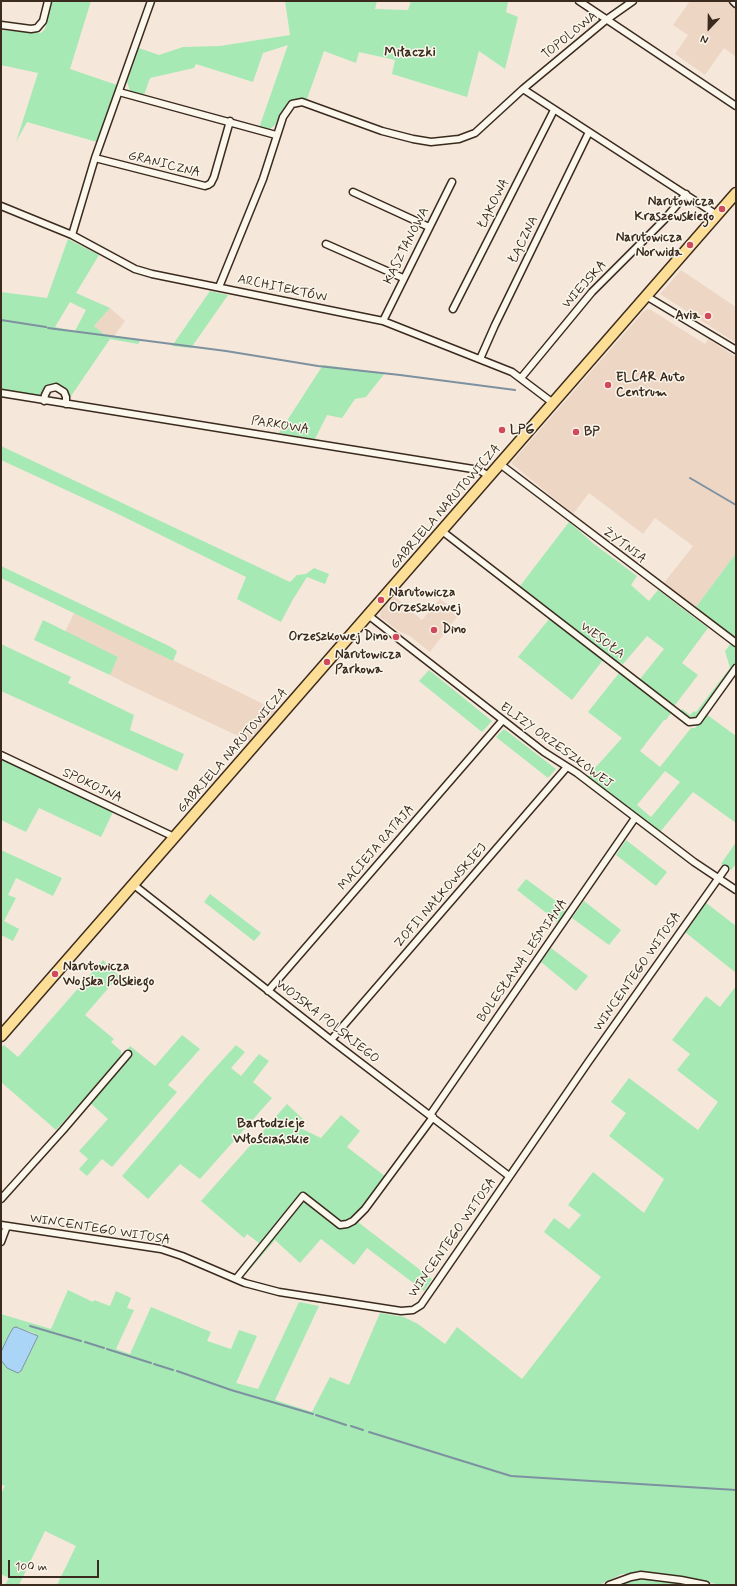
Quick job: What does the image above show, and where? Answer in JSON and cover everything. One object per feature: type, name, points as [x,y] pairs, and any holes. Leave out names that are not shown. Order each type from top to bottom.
[{"type":"main road","name":"GABRIELA NARUTOWICZA","points":[[1,1036],[736,193]]},
{"type":"street","points":[[1,25],[31,29],[37,28],[43,21],[48,1]]},
{"type":"street","points":[[72,235],[95,158],[151,1]]},
{"type":"street","points":[[579,1],[736,106]]},
{"type":"street","name":"TOPOLOWA","points":[[276,135],[283,117],[292,104],[302,102],[382,131],[413,139],[431,142],[459,139],[475,133],[523,89],[606,20],[632,1]]},
{"type":"street","points":[[733,1],[736,4]]},
{"type":"street","points":[[523,89],[717,215]]},
{"type":"street","points":[[119,92],[276,135],[263,179],[219,287]]},
{"type":"street","name":"ŁĄKOWA","points":[[453,309],[554,110]]},
{"type":"street","name":"GRANICZNA","points":[[95,158],[205,186],[211,183],[214,177],[230,122]]},
{"type":"street","name":"ŁĄCZNA","points":[[480,359],[589,132]]},
{"type":"street","name":"KASZTANOWA","points":[[383,321],[403,278],[452,182]]},
{"type":"street","points":[[353,192],[429,227]]},
{"type":"street","name":"WIEJSKA","points":[[521,378],[592,292],[664,220],[686,194]]},
{"type":"street","name":"ARCHITEKTÓW","points":[[1,206],[72,235],[135,269],[152,274],[383,321],[512,372],[553,403]]},
{"type":"street","points":[[326,244],[403,278]]},
{"type":"street","points":[[646,296],[736,350]]},
{"type":"street","points":[[44,401],[48,389],[56,387],[64,392],[66,404]]},
{"type":"street","name":"PARKOWA","points":[[1,393],[471,469],[483,472],[489,476]]},
{"type":"street","name":"ŻYTNIA","points":[[500,464],[736,643]]},
{"type":"street","name":"WESOŁA","points":[[442,531],[689,722],[698,721],[736,668]]},
{"type":"street","name":"ELIZY ORZESZKOWEJ","points":[[368,615],[502,721],[567,767],[694,862],[736,890]]},
{"type":"street","name":"MACIEJA RATAJA","points":[[268,991],[502,721]]},
{"type":"street","name":"SPOKOJNA","points":[[1,755],[170,835],[173,838]]},
{"type":"street","name":"ZOFII NAŁKOWSKIEJ","points":[[331,1040],[567,767]]},
{"type":"street","name":"BOLESŁAWA LEŚMIANA","points":[[236,1279],[303,1196],[340,1224],[347,1224],[353,1221],[365,1209],[432,1116],[635,818]]},
{"type":"street","name":"WINCENTEGO WITOSA","points":[[4,1225],[161,1249],[182,1256],[236,1279],[279,1292],[401,1311],[413,1310],[421,1305],[509,1176],[725,869]]},
{"type":"street","name":"WOJSKA POLSKIEGO","points":[[134,885],[331,1040],[509,1176]]},
{"type":"street","points":[[1,1199],[73,1119],[128,1054]]},
{"type":"street","points":[[1,1242],[4,1225]]},
{"type":"street","points":[[609,1585],[641,1575],[706,1585]]},
{"type":"shaded area","points":[[690,1],[729,1],[736,7],[736,57],[724,48],[705,75],[675,54],[688,35],[673,25]]},
{"type":"shaded area","points":[[681,270],[736,307],[736,343],[660,294]]},
{"type":"shaded area","points":[[110,308],[125,321],[114,336],[104,334],[94,326]]},
{"type":"shaded area","points":[[647,309],[651,310],[705,344],[708,339],[736,357],[736,553],[696,607],[663,584],[693,546],[655,518],[643,534],[589,493],[573,514],[511,463]]},
{"type":"shaded area","points":[[394,596],[422,620],[440,599],[460,613],[430,652],[410,636],[400,632],[380,617],[381,611]]},
{"type":"shaded area","points":[[74,613],[277,711],[251,742],[127,684],[110,675],[118,657],[65,632]]},
{"type":"green space","points":[[52,1],[91,1],[70,69],[117,85],[97,142],[27,122],[16,142],[38,73],[1,65],[1,30],[41,33],[45,29]]},
{"type":"green space","points":[[285,1],[377,1],[375,9],[408,10],[411,1],[507,1],[506,12],[518,17],[505,69],[479,51],[467,97],[392,74],[395,60],[359,52],[356,63],[324,51],[307,99],[297,99],[289,102],[280,114],[275,125],[270,129],[259,128],[288,45],[263,53],[253,82],[196,64],[194,68],[150,78],[144,95],[130,91],[127,82],[139,48],[159,55],[183,47],[220,46],[290,35]]},
{"type":"green space","points":[[68,239],[99,255],[76,293],[110,308],[94,326],[104,334],[141,340],[138,344],[110,339],[69,399],[69,396],[64,389],[47,388],[41,397],[1,389],[1,292],[47,298]],"holes":[[[70,302],[86,310],[75,331],[55,327]]]},
{"type":"green space","points":[[210,291],[228,295],[191,348],[172,346]]},
{"type":"green space","points":[[323,365],[385,373],[366,397],[355,399],[342,418],[327,415],[315,439],[279,433]]},
{"type":"green space","points":[[1,446],[290,582],[297,575],[306,574],[314,568],[329,574],[325,584],[307,577],[281,622],[237,599],[246,577],[118,514],[1,460]]},
{"type":"green space","points":[[569,522],[594,544],[637,576],[631,585],[649,601],[658,590],[708,628],[682,663],[698,675],[675,705],[670,705],[641,682],[640,679],[664,649],[647,636],[623,664],[614,661],[559,619],[520,586]]},
{"type":"green space","points":[[736,553],[736,637],[706,618],[696,607]]},
{"type":"green space","points":[[1,566],[169,646],[177,651],[173,661],[1,578]]},
{"type":"green space","points":[[550,618],[603,660],[572,700],[518,657]]},
{"type":"green space","points":[[43,620],[118,657],[110,675],[34,640]]},
{"type":"green space","points":[[732,642],[736,645],[736,664],[696,717],[690,720],[680,712],[682,709],[690,715],[694,711],[696,712],[730,668],[725,651]]},
{"type":"green space","points":[[1,644],[71,677],[68,683],[134,715],[130,730],[184,754],[177,771],[1,691]]},
{"type":"green space","points":[[429,670],[492,721],[482,732],[419,681]]},
{"type":"green space","points":[[619,673],[671,713],[640,751],[660,767],[691,728],[695,728],[706,714],[736,736],[736,823],[693,792],[660,832],[586,778],[622,738],[588,712]],"holes":[[[665,771],[680,782],[651,817],[637,805]]]},
{"type":"green space","points":[[504,729],[556,769],[548,778],[496,737]]},
{"type":"green space","points":[[1,758],[113,812],[101,837],[39,808],[26,832],[1,820]]},
{"type":"green space","points":[[626,840],[667,872],[656,886],[616,855]]},
{"type":"green space","points":[[736,842],[736,864],[731,870],[721,864]]},
{"type":"green space","points":[[1,850],[62,878],[53,896],[16,878],[8,895],[16,898],[4,921],[19,929],[13,941],[1,935]]},
{"type":"green space","points":[[526,879],[568,910],[559,923],[517,890]]},
{"type":"green space","points":[[210,894],[261,933],[254,941],[204,902]]},
{"type":"green space","points":[[584,901],[621,930],[609,945],[572,918]]},
{"type":"green space","points":[[705,902],[736,926],[736,973],[685,932]]},
{"type":"green space","points":[[551,948],[588,976],[576,991],[541,962]]},
{"type":"green space","points":[[103,960],[119,976],[85,1015],[114,1039],[111,1042],[121,1051],[121,1058],[85,1100],[84,1099],[56,1130],[1,1082],[1,1047],[4,1045],[18,1057]]},
{"type":"green space","points":[[736,986],[736,1585],[721,1585],[683,1577],[645,1573],[622,1574],[599,1585],[57,1585],[76,1546],[45,1531],[19,1585],[5,1585],[9,1578],[1,1574],[1,1494],[5,1486],[1,1484],[1,1360],[3,1363],[20,1373],[37,1339],[34,1333],[16,1327],[13,1328],[1,1352],[1,1314],[51,1329],[68,1290],[93,1302],[94,1300],[110,1306],[116,1291],[131,1298],[127,1308],[134,1310],[116,1349],[130,1354],[151,1307],[211,1332],[207,1341],[231,1349],[239,1330],[257,1336],[236,1383],[258,1389],[299,1302],[319,1306],[275,1400],[312,1412],[330,1377],[349,1385],[380,1313],[404,1317],[418,1324],[445,1344],[457,1327],[522,1379],[601,1277],[544,1232],[554,1218],[569,1229],[581,1215],[568,1205],[593,1172],[644,1213],[664,1179],[609,1136],[626,1113],[611,1102],[629,1078],[698,1130],[718,1102],[677,1070],[690,1054],[672,1040],[706,996],[720,1007]]},
{"type":"green space","points":[[182,1035],[200,1049],[168,1085],[177,1092],[112,1167],[102,1159],[87,1176],[79,1169],[88,1159],[79,1151],[108,1119],[89,1102],[132,1053],[127,1050],[130,1046],[155,1066]]},
{"type":"green space","points":[[236,1045],[245,1052],[231,1068],[241,1076],[259,1054],[269,1061],[253,1082],[272,1098],[200,1179],[180,1164],[148,1199],[122,1176]]},
{"type":"green space","points":[[287,1104],[304,1120],[298,1127],[321,1138],[341,1115],[360,1131],[347,1147],[386,1177],[354,1219],[432,1279],[424,1291],[367,1248],[354,1265],[321,1239],[300,1263],[275,1240],[245,1275],[236,1272],[259,1243],[247,1234],[244,1238],[201,1201]]},
{"type":"green space","points":[[644,1577],[657,1579],[693,1585],[622,1585]]},
{"type":"water","points":[[16,1327],[38,1336],[21,1371],[18,1373],[7,1368],[1,1360],[1,1352],[13,1328]]},
{"type":"waterway","points":[[1,320],[46,327]]},
{"type":"waterway","points":[[48,328],[226,351],[318,366],[515,390]]},
{"type":"waterway","points":[[690,478],[736,505]]},
{"type":"waterway","points":[[30,1326],[81,1341]]},
{"type":"waterway","points":[[85,1342],[104,1348]]},
{"type":"waterway","points":[[107,1349],[151,1363]]},
{"type":"waterway","points":[[154,1364],[173,1370]]},
{"type":"waterway","points":[[177,1371],[231,1390],[313,1414]]},
{"type":"waterway","points":[[316,1415],[346,1425]]},
{"type":"waterway","points":[[351,1426],[363,1430]]},
{"type":"waterway","points":[[369,1432],[511,1476],[736,1490]]},
{"type":"place","name":"Narutowicza Kraszewskiego","points":[[722,209]]},
{"type":"place","name":"Narutowicza Norwida","points":[[690,245]]},
{"type":"place","name":"Avia","points":[[708,316]]},
{"type":"place","name":"ELCAR Auto Centrum","points":[[608,385]]},
{"type":"place","name":"LPG","points":[[502,430]]},
{"type":"place","name":"BP","points":[[576,432]]},
{"type":"place","name":"Narutowicza Orzeszkowej","points":[[381,600]]},
{"type":"place","name":"Dino","points":[[434,630]]},
{"type":"place","name":"Orzeszkowej Dino","points":[[396,637]]},
{"type":"place","name":"Narutowicza Parkowa","points":[[327,662]]},
{"type":"place","name":"Narutowicza Wojska Polskiego","points":[[55,974]]},
{"type":"district","name":"Miłaczki","points":[[410,53]]},
{"type":"district","name":"Bartodzieje Włościańskie","points":[[271,1132]]}]
